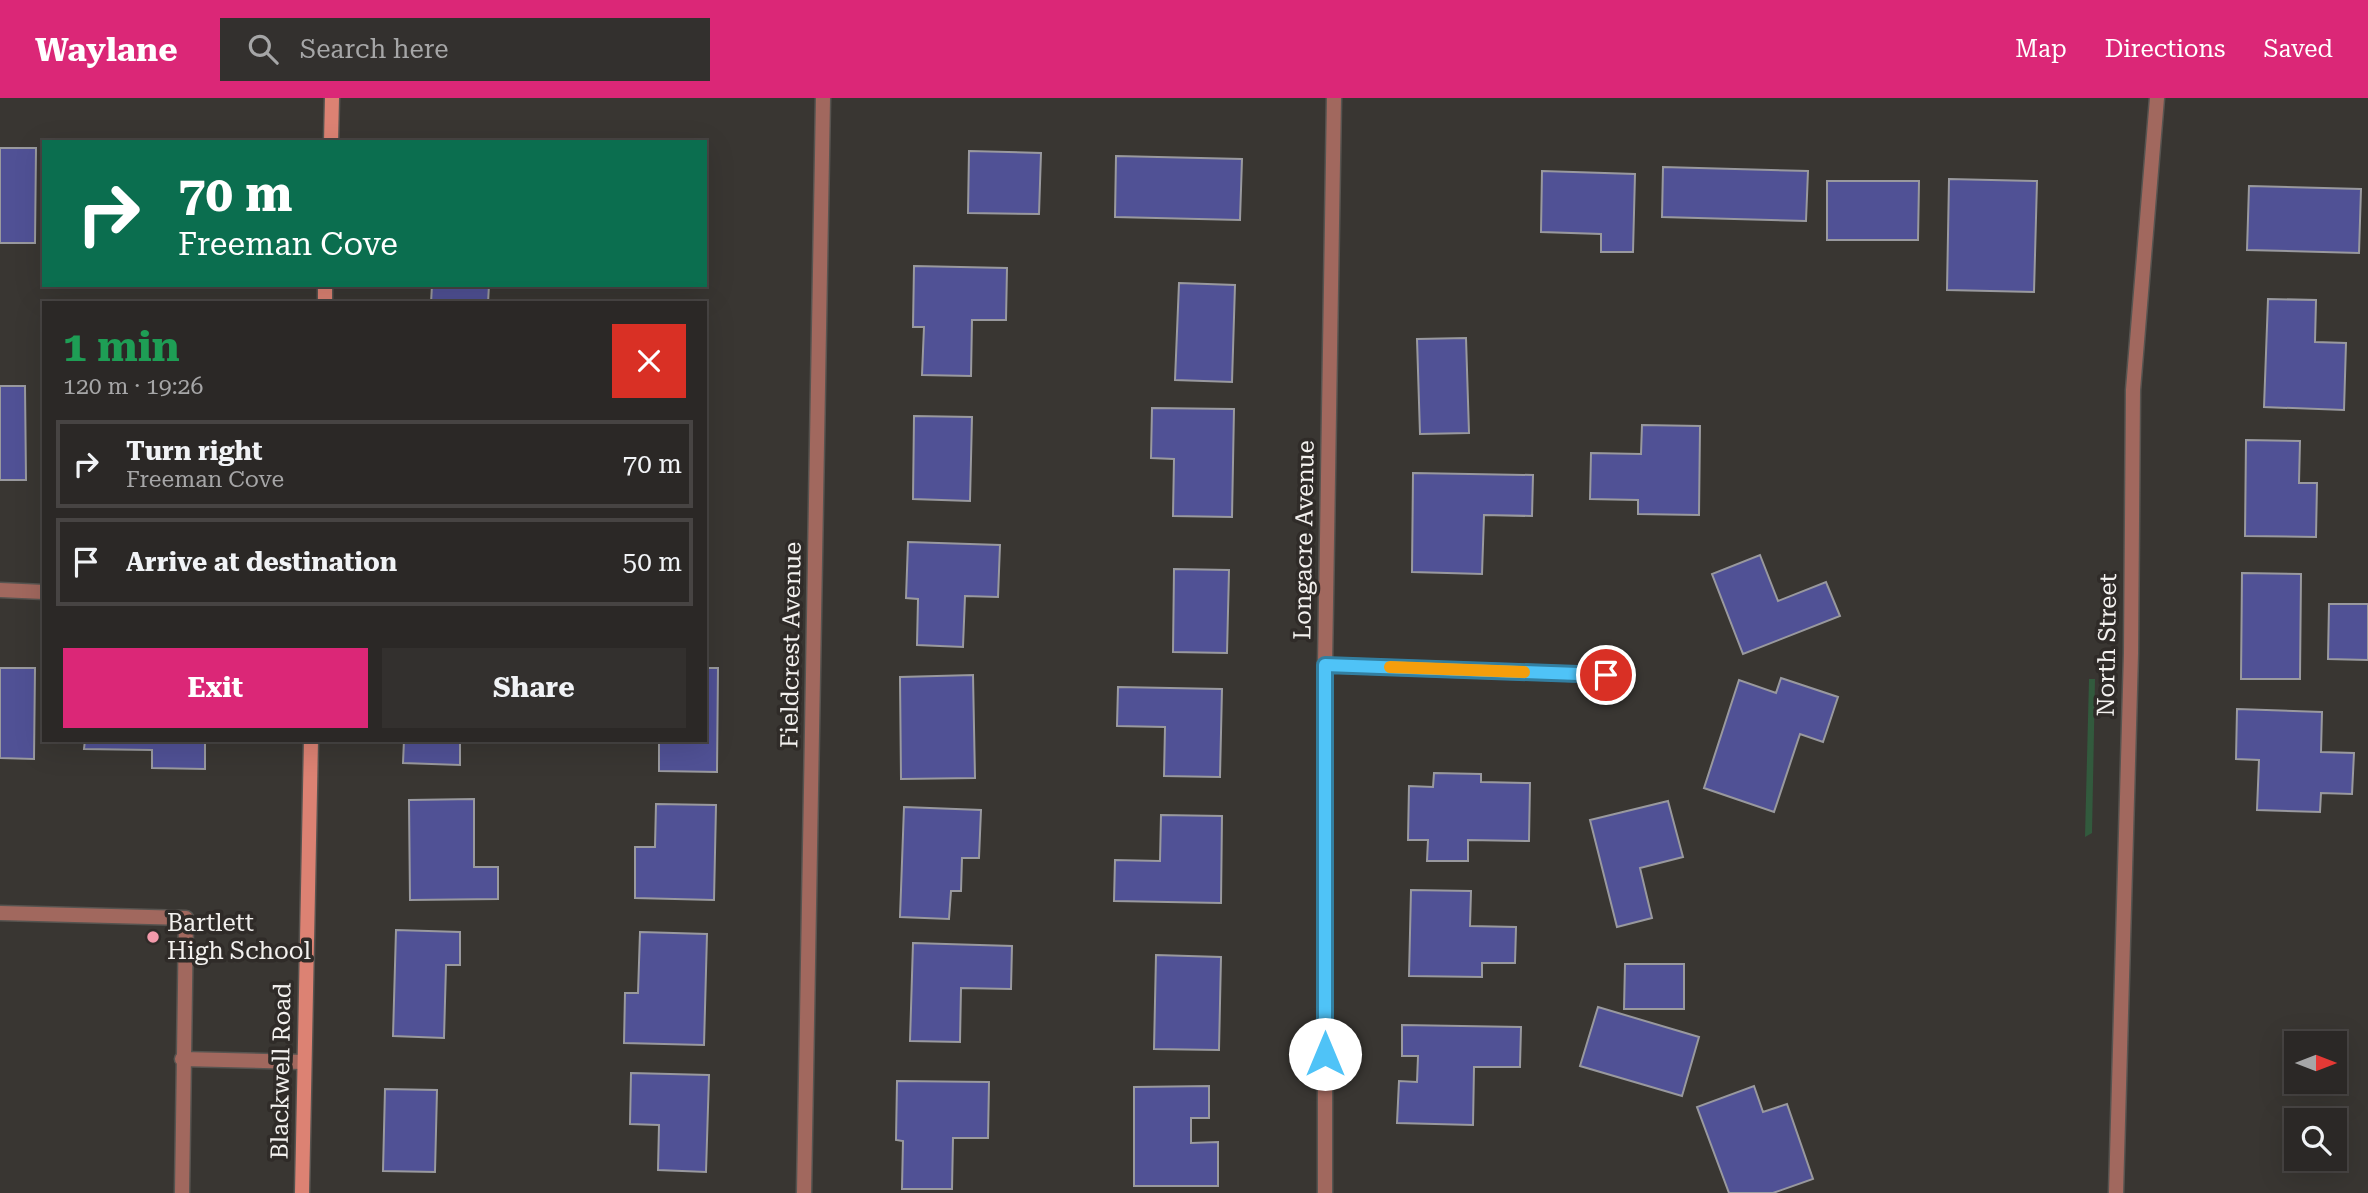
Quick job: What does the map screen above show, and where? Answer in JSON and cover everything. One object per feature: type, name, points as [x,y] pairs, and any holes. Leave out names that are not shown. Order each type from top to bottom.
[{"type":"street","points":[[331,140],[332,98]]},
{"type":"street","name":"Fieldcrest Avenue","points":[[804,1193],[824,98]]},
{"type":"street","name":"Longacre Avenue","points":[[1325,1193],[1325,665],[1334,98]]},
{"type":"street","name":"North Street","points":[[2116,1193],[2130,653],[2133,390],[2157,98]]},
{"type":"street","points":[[0,590],[42,592]]},
{"type":"street","points":[[1325,665],[1606,675]]},
{"type":"street","name":"Blackwell Road","points":[[302,1193],[311,742]]},
{"type":"street","points":[[0,913],[186,918],[182,1193]]},
{"type":"street","points":[[183,1059],[303,1062]]},
{"type":"green space","points":[[2089,679],[2095,679],[2092,833],[2085,837]]},
{"type":"building","points":[[0,148],[36,148],[35,243],[0,243]]},
{"type":"building","points":[[969,151],[1041,153],[1039,214],[968,213]]},
{"type":"building","points":[[1116,156],[1242,159],[1240,220],[1115,217]]},
{"type":"building","points":[[1663,167],[1808,171],[1806,221],[1662,217]]},
{"type":"building","points":[[1542,171],[1635,174],[1633,252],[1601,252],[1601,234],[1541,232]]},
{"type":"building","points":[[1949,179],[2037,181],[2034,292],[1947,290]]},
{"type":"building","points":[[1827,181],[1919,181],[1918,240],[1827,240]]},
{"type":"building","points":[[2249,186],[2361,189],[2359,253],[2247,250]]},
{"type":"building","points":[[914,266],[1007,268],[1006,320],[972,320],[971,376],[922,375],[924,327],[913,327]]},
{"type":"building","points":[[1179,283],[1235,285],[1232,382],[1175,380]]},
{"type":"building","points":[[432,287],[489,287],[488,301],[431,301]]},
{"type":"building","points":[[2268,299],[2316,300],[2315,342],[2346,343],[2344,410],[2264,407]]},
{"type":"building","points":[[1466,338],[1469,433],[1420,434],[1417,339]]},
{"type":"building","points":[[0,386],[25,386],[26,480],[0,480]]},
{"type":"building","points":[[1152,408],[1234,409],[1232,517],[1173,516],[1174,459],[1151,458]]},
{"type":"building","points":[[914,416],[972,417],[970,501],[913,499]]},
{"type":"building","points":[[1642,425],[1700,426],[1699,515],[1638,514],[1638,500],[1590,499],[1591,453],[1641,454]]},
{"type":"building","points":[[2246,440],[2300,441],[2299,483],[2317,483],[2316,537],[2245,536]]},
{"type":"building","points":[[1413,473],[1533,475],[1532,516],[1484,515],[1482,574],[1412,572]]},
{"type":"building","points":[[908,542],[1000,545],[998,597],[965,596],[963,647],[917,645],[918,599],[906,598]]},
{"type":"building","points":[[1760,555],[1778,601],[1826,582],[1840,616],[1743,654],[1712,574]]},
{"type":"building","points":[[1174,569],[1229,570],[1227,653],[1173,652]]},
{"type":"building","points":[[2242,573],[2301,574],[2300,679],[2241,679]]},
{"type":"building","points":[[2329,604],[2368,604],[2368,660],[2328,659]]},
{"type":"building","points":[[0,668],[35,668],[34,759],[0,758]]},
{"type":"building","points":[[707,668],[718,668],[717,772],[659,771],[659,742],[707,742]]},
{"type":"building","points":[[973,675],[975,778],[901,779],[900,677]]},
{"type":"building","points":[[1781,678],[1838,697],[1823,742],[1800,734],[1774,812],[1704,788],[1739,680],[1776,693]]},
{"type":"building","points":[[1118,687],[1222,689],[1220,777],[1164,776],[1165,727],[1117,726]]},
{"type":"building","points":[[2237,709],[2322,712],[2321,752],[2354,753],[2352,794],[2321,793],[2320,812],[2257,810],[2259,760],[2236,759]]},
{"type":"building","points":[[85,742],[205,742],[205,769],[152,768],[152,750],[84,749]]},
{"type":"building","points":[[404,742],[460,742],[460,765],[403,763]]},
{"type":"building","points":[[1434,773],[1481,774],[1481,782],[1530,783],[1529,841],[1468,840],[1468,861],[1427,861],[1428,840],[1408,840],[1409,786],[1433,787]]},
{"type":"building","points":[[474,799],[474,867],[498,867],[498,899],[410,900],[409,800]]},
{"type":"building","points":[[1668,801],[1683,857],[1640,868],[1652,918],[1617,927],[1590,820]]},
{"type":"building","points":[[656,804],[716,805],[714,900],[635,898],[635,847],[655,847]]},
{"type":"building","points":[[904,807],[981,810],[979,858],[962,858],[961,891],[951,891],[949,919],[900,917]]},
{"type":"building","points":[[1161,815],[1222,816],[1221,903],[1114,901],[1115,860],[1160,861]]},
{"type":"building","points":[[1411,890],[1471,891],[1470,926],[1516,927],[1515,963],[1482,963],[1482,977],[1409,976]]},
{"type":"building","points":[[396,930],[460,932],[460,965],[446,965],[444,1038],[393,1036]]},
{"type":"building","points":[[640,932],[707,934],[704,1045],[624,1043],[625,993],[638,993]]},
{"type":"building","points":[[913,943],[1012,946],[1011,989],[961,988],[960,1042],[910,1041]]},
{"type":"building","points":[[1156,955],[1221,957],[1219,1050],[1154,1049]]},
{"type":"building","points":[[1625,964],[1684,964],[1684,1009],[1624,1009]]},
{"type":"building","points":[[1598,1007],[1699,1037],[1682,1096],[1580,1066]]},
{"type":"building","points":[[1402,1025],[1521,1027],[1520,1067],[1474,1067],[1473,1125],[1397,1123],[1399,1081],[1417,1082],[1418,1056],[1402,1056]]},
{"type":"building","points":[[631,1073],[709,1075],[706,1172],[658,1170],[659,1125],[630,1124]]},
{"type":"building","points":[[897,1081],[989,1082],[988,1138],[953,1138],[952,1189],[902,1189],[903,1141],[896,1140]]},
{"type":"building","points":[[1209,1086],[1209,1118],[1191,1118],[1191,1143],[1218,1142],[1218,1186],[1134,1186],[1134,1087]]},
{"type":"building","points":[[1754,1086],[1763,1112],[1787,1104],[1813,1179],[1773,1193],[1729,1193],[1697,1107]]},
{"type":"building","points":[[385,1089],[437,1090],[435,1172],[383,1171]]},
{"type":"slow traffic","points":[[1390,667],[1524,672]]},
{"type":"place","name":"Bartlett High School","points":[[153,937]]},
{"type":"route","points":[[1325,1054],[1325,665],[1606,675]]}]
